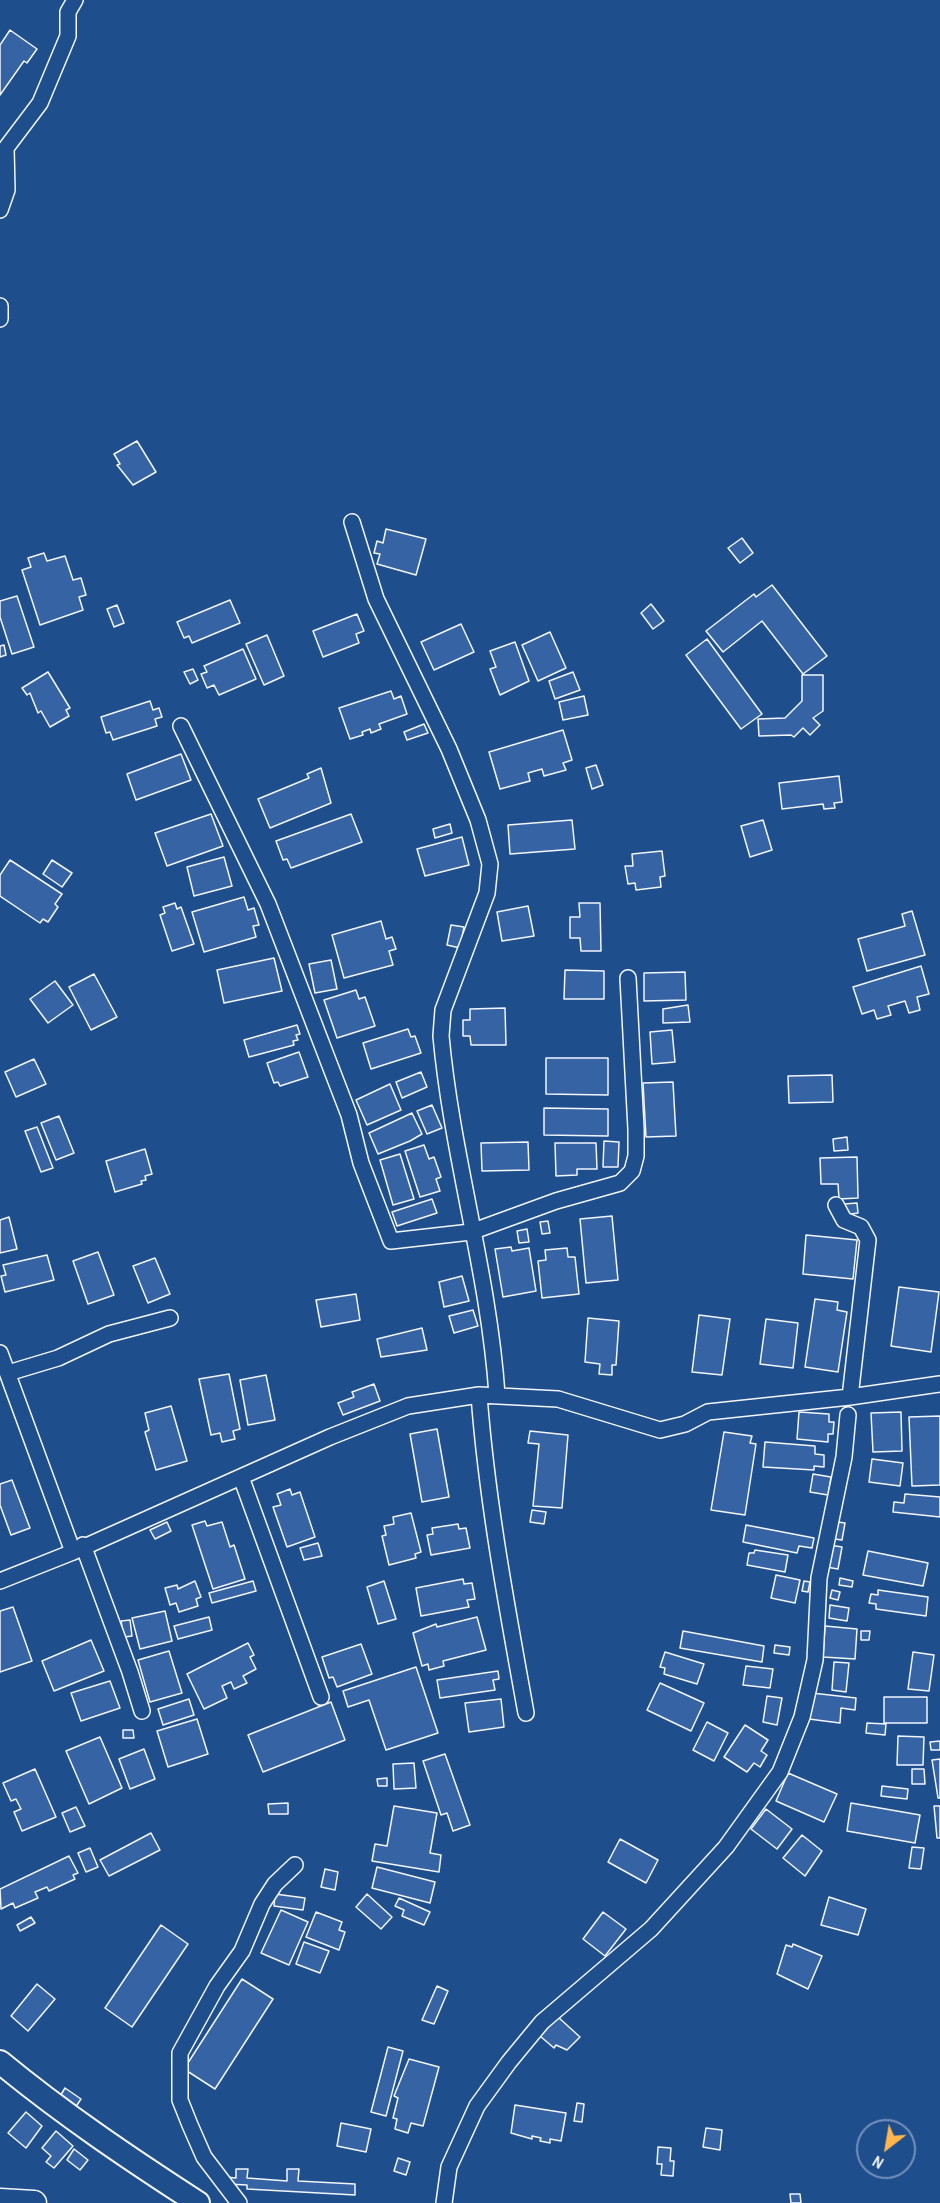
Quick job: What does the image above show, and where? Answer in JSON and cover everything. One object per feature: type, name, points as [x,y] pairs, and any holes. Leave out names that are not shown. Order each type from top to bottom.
[{"type":"main road","points":[[0,2201],[34,2203]]},
{"type":"street","points":[[0,210],[7,190],[3,146],[40,103],[68,36],[68,12],[75,0]]},
{"type":"street","points":[[0,306],[0,319]]},
{"type":"street","points":[[352,522],[376,599],[449,749],[478,820],[490,864],[487,893],[443,1010],[441,1036],[471,1232],[492,1337],[497,1395]]},
{"type":"street","points":[[181,726],[268,904],[340,1093],[361,1163],[391,1240],[471,1232],[556,1201],[620,1183],[632,1171],[636,1156],[636,1129],[628,978]]},
{"type":"street","points":[[836,1205],[844,1220],[861,1227],[868,1240],[850,1397]]},
{"type":"street","points":[[8,1373],[58,1358],[109,1334],[170,1318]]},
{"type":"street","points":[[0,1353],[130,1672],[142,1711]]},
{"type":"street","points":[[0,1581],[408,1406],[479,1395],[558,1399],[660,1431],[685,1424],[708,1412],[850,1397],[940,1383]]},
{"type":"street","points":[[479,1395],[485,1468],[498,1556],[526,1713]]},
{"type":"street","points":[[444,2203],[449,2167],[472,2116],[509,2062],[542,2022],[651,1929],[726,1847],[780,1772],[802,1717],[816,1660],[819,1578],[844,1456],[848,1415]]},
{"type":"street","points":[[241,1477],[321,1697]]},
{"type":"street","points":[[239,2203],[204,2157],[180,2100],[180,2053],[218,1986],[242,1951],[262,1904],[275,1884],[295,1865]]},
{"type":"street","points":[[0,2062],[38,2094],[112,2147],[198,2203]]},
{"type":"building","points":[[10,30],[37,49],[27,63],[24,61],[0,95],[0,45]]},
{"type":"building","points":[[137,441],[156,472],[133,485],[117,465],[120,464],[114,454]]},
{"type":"building","points":[[386,529],[426,539],[416,575],[377,564],[380,554],[374,553],[377,541],[383,543]]},
{"type":"building","points":[[742,538],[753,553],[740,563],[728,548]]},
{"type":"building","points":[[44,553],[47,561],[65,556],[73,580],[81,578],[86,595],[79,597],[83,610],[40,625],[22,570],[31,567],[28,558]]},
{"type":"building","points":[[772,585],[827,656],[803,674],[762,621],[723,652],[706,631],[754,594],[756,597]]},
{"type":"building","points":[[17,596],[34,647],[12,654],[0,617],[0,601]]},
{"type":"building","points":[[230,600],[240,623],[192,643],[189,636],[184,638],[177,622]]},
{"type":"building","points":[[651,604],[664,621],[653,629],[641,613]]},
{"type":"building","points":[[117,605],[124,623],[114,627],[107,609]]},
{"type":"building","points":[[357,614],[364,631],[356,634],[359,643],[323,657],[313,631]]},
{"type":"building","points":[[461,624],[474,652],[434,670],[421,642]]},
{"type":"building","points":[[550,632],[566,668],[538,681],[522,645]]},
{"type":"building","points":[[267,635],[284,676],[264,685],[246,644]]},
{"type":"building","points":[[707,639],[762,714],[741,729],[686,655]]},
{"type":"building","points":[[515,642],[529,681],[500,695],[490,669],[496,667],[490,651]]},
{"type":"building","points":[[4,645],[6,655],[0,657],[0,646]]},
{"type":"building","points":[[243,649],[256,679],[219,695],[214,685],[207,688],[201,674],[207,672],[204,666]]},
{"type":"building","points":[[193,669],[198,680],[190,684],[184,672]]},
{"type":"building","points":[[48,672],[70,708],[66,710],[69,716],[50,727],[41,711],[38,713],[30,693],[27,695],[22,688]]},
{"type":"building","points":[[573,672],[580,690],[555,699],[549,681]]},
{"type":"building","points":[[802,675],[823,675],[823,711],[813,718],[820,725],[810,735],[803,728],[794,737],[791,735],[759,736],[758,719],[785,718],[802,701]]},
{"type":"building","points":[[391,691],[394,699],[401,696],[407,714],[379,724],[381,729],[371,733],[370,729],[362,732],[363,735],[350,739],[339,708]]},
{"type":"building","points":[[584,696],[588,715],[563,720],[559,702]]},
{"type":"building","points":[[150,701],[153,710],[159,708],[162,717],[155,719],[157,726],[113,740],[110,732],[106,733],[101,717]]},
{"type":"building","points":[[424,724],[428,733],[407,740],[404,732]]},
{"type":"building","points":[[563,730],[572,760],[563,763],[566,770],[544,776],[542,769],[528,773],[530,781],[500,789],[489,752]]},
{"type":"building","points":[[181,754],[191,780],[136,800],[127,774]]},
{"type":"building","points":[[596,765],[603,785],[592,789],[586,768]]},
{"type":"building","points":[[321,768],[331,803],[270,828],[258,799],[309,778],[307,774]]},
{"type":"building","points":[[839,776],[842,802],[834,803],[835,808],[824,809],[823,804],[782,809],[779,783]]},
{"type":"building","points":[[211,814],[223,846],[167,866],[155,833]]},
{"type":"building","points":[[351,814],[362,842],[291,868],[287,859],[283,860],[276,841]]},
{"type":"building","points":[[572,820],[575,849],[510,854],[508,825]]},
{"type":"building","points":[[763,820],[772,850],[750,857],[741,826]]},
{"type":"building","points":[[450,824],[452,833],[435,838],[433,829]]},
{"type":"building","points":[[462,837],[469,865],[425,876],[417,849]]},
{"type":"building","points":[[662,851],[665,876],[660,877],[661,887],[636,890],[635,883],[628,884],[625,866],[633,866],[632,854]]},
{"type":"building","points":[[224,857],[232,886],[194,896],[187,867]]},
{"type":"building","points":[[10,860],[62,894],[55,904],[58,907],[48,922],[43,919],[40,923],[0,896],[0,875]]},
{"type":"building","points":[[52,860],[72,873],[62,887],[43,874]]},
{"type":"building","points":[[244,897],[248,910],[254,908],[259,925],[253,926],[256,937],[204,952],[192,912]]},
{"type":"building","points":[[175,903],[177,909],[181,907],[194,944],[172,951],[160,915],[165,913],[163,907]]},
{"type":"building","points":[[579,903],[600,903],[601,951],[581,951],[580,938],[570,938],[570,917],[580,917]]},
{"type":"building","points":[[528,906],[534,936],[502,941],[497,912]]},
{"type":"building","points":[[912,911],[925,955],[867,971],[858,939],[905,926],[902,914]]},
{"type":"building","points":[[381,921],[386,939],[392,937],[396,949],[389,951],[393,965],[344,978],[332,935]]},
{"type":"building","points":[[451,925],[464,927],[460,948],[447,945]]},
{"type":"building","points":[[274,958],[282,991],[224,1003],[217,970]]},
{"type":"building","points":[[331,960],[337,989],[315,993],[309,964]]},
{"type":"building","points":[[921,966],[929,994],[917,997],[920,1010],[909,1013],[905,1001],[888,1006],[891,1015],[877,1019],[874,1010],[862,1014],[853,987]]},
{"type":"building","points":[[565,970],[604,971],[604,999],[564,999]]},
{"type":"building","points":[[685,972],[686,1000],[644,1001],[644,973]]},
{"type":"building","points":[[94,974],[117,1017],[91,1030],[69,987]]},
{"type":"building","points":[[55,981],[73,1005],[48,1023],[30,999]]},
{"type":"building","points":[[356,990],[359,999],[365,997],[375,1026],[337,1038],[324,1000]]},
{"type":"building","points":[[688,1005],[690,1022],[663,1023],[663,1009]]},
{"type":"building","points":[[505,1008],[506,1045],[471,1045],[470,1036],[463,1036],[463,1020],[470,1020],[470,1009]]},
{"type":"building","points":[[297,1025],[300,1034],[296,1035],[298,1040],[293,1041],[294,1045],[249,1057],[244,1040]]},
{"type":"building","points":[[408,1029],[411,1037],[415,1036],[421,1053],[371,1069],[363,1043]]},
{"type":"building","points":[[672,1030],[675,1062],[652,1064],[650,1032]]},
{"type":"building","points":[[299,1052],[308,1077],[280,1086],[278,1082],[274,1083],[267,1063]]},
{"type":"building","points":[[546,1058],[608,1058],[608,1095],[546,1094]]},
{"type":"building","points":[[34,1059],[46,1084],[16,1097],[5,1072]]},
{"type":"building","points":[[421,1072],[427,1087],[402,1098],[396,1082]]},
{"type":"building","points":[[832,1075],[833,1102],[789,1103],[788,1076]]},
{"type":"building","points":[[673,1082],[676,1136],[646,1137],[643,1083]]},
{"type":"building","points":[[390,1084],[401,1110],[367,1125],[356,1100]]},
{"type":"building","points":[[432,1105],[442,1128],[427,1134],[417,1111]]},
{"type":"building","points":[[544,1108],[608,1109],[608,1136],[544,1135]]},
{"type":"building","points":[[412,1113],[422,1134],[378,1154],[369,1133]]},
{"type":"building","points":[[59,1116],[74,1153],[56,1160],[41,1123]]},
{"type":"building","points":[[37,1127],[53,1168],[41,1172],[25,1131]]},
{"type":"building","points":[[847,1137],[848,1150],[834,1151],[833,1139]]},
{"type":"building","points":[[604,1141],[619,1142],[618,1167],[603,1167]]},
{"type":"building","points":[[528,1142],[529,1170],[482,1171],[481,1143]]},
{"type":"building","points":[[555,1143],[596,1143],[597,1169],[577,1169],[577,1175],[556,1176]]},
{"type":"building","points":[[424,1145],[429,1159],[434,1157],[441,1177],[436,1179],[440,1191],[420,1197],[405,1151]]},
{"type":"building","points":[[145,1149],[152,1174],[145,1176],[146,1180],[141,1181],[142,1184],[115,1192],[106,1161]]},
{"type":"building","points":[[400,1154],[414,1199],[393,1205],[380,1160]]},
{"type":"building","points":[[857,1157],[858,1198],[839,1199],[838,1184],[821,1184],[820,1158]]},
{"type":"building","points":[[432,1199],[437,1213],[397,1226],[392,1212]]},
{"type":"building","points":[[857,1203],[858,1213],[845,1215],[844,1204]]},
{"type":"building","points":[[612,1216],[618,1280],[586,1283],[580,1219]]},
{"type":"building","points":[[9,1217],[17,1249],[0,1253],[0,1220]]},
{"type":"building","points":[[548,1221],[550,1233],[542,1234],[540,1222]]},
{"type":"building","points":[[527,1229],[529,1242],[519,1243],[517,1231]]},
{"type":"building","points":[[806,1235],[857,1240],[853,1279],[803,1274]]},
{"type":"building","points":[[511,1247],[512,1251],[529,1248],[536,1291],[503,1297],[495,1249]]},
{"type":"building","points":[[567,1248],[568,1257],[575,1257],[579,1294],[542,1298],[538,1261],[546,1260],[545,1250]]},
{"type":"building","points":[[98,1252],[114,1295],[88,1304],[73,1261]]},
{"type":"building","points":[[47,1255],[54,1280],[5,1292],[1,1276],[6,1275],[3,1265]]},
{"type":"building","points":[[155,1258],[170,1294],[148,1303],[133,1266]]},
{"type":"building","points":[[462,1276],[469,1301],[444,1307],[439,1282]]},
{"type":"building","points":[[899,1287],[939,1292],[931,1352],[891,1346]]},
{"type":"building","points":[[356,1294],[360,1320],[321,1327],[316,1300]]},
{"type":"building","points":[[815,1299],[838,1302],[837,1310],[847,1312],[838,1372],[805,1367]]},
{"type":"building","points":[[473,1310],[478,1326],[454,1333],[449,1316]]},
{"type":"building","points":[[699,1315],[730,1319],[722,1375],[692,1372]]},
{"type":"building","points":[[588,1318],[619,1321],[616,1365],[612,1365],[612,1375],[599,1374],[600,1364],[585,1362]]},
{"type":"building","points":[[766,1319],[798,1323],[793,1368],[760,1364]]},
{"type":"building","points":[[422,1328],[427,1350],[381,1357],[377,1339]]},
{"type":"building","points":[[229,1374],[240,1429],[233,1431],[235,1439],[222,1442],[220,1433],[211,1435],[199,1379]]},
{"type":"building","points":[[266,1375],[275,1420],[248,1425],[240,1380]]},
{"type":"building","points":[[374,1384],[380,1401],[343,1415],[338,1403],[354,1397],[352,1392]]},
{"type":"building","points":[[171,1406],[187,1461],[156,1470],[145,1432],[149,1430],[145,1413]]},
{"type":"building","points":[[799,1412],[829,1414],[829,1422],[834,1422],[833,1434],[828,1434],[828,1442],[797,1439]]},
{"type":"building","points":[[901,1412],[902,1451],[873,1452],[871,1413]]},
{"type":"building","points":[[940,1416],[940,1485],[912,1486],[909,1417]]},
{"type":"building","points":[[437,1429],[449,1497],[422,1502],[410,1434]]},
{"type":"building","points":[[530,1431],[568,1435],[562,1508],[533,1506],[539,1444],[528,1443]]},
{"type":"building","points":[[724,1432],[752,1436],[750,1443],[756,1444],[745,1515],[711,1510]]},
{"type":"building","points":[[765,1442],[815,1446],[815,1454],[824,1455],[824,1467],[814,1466],[814,1470],[763,1467]]},
{"type":"building","points":[[872,1459],[903,1463],[900,1486],[869,1482]]},
{"type":"building","points":[[813,1474],[831,1477],[828,1495],[810,1492]]},
{"type":"building","points":[[12,1480],[30,1528],[11,1535],[0,1505],[0,1484]]},
{"type":"building","points":[[290,1489],[292,1495],[300,1492],[315,1537],[287,1547],[273,1507],[281,1505],[277,1494]]},
{"type":"building","points":[[905,1494],[940,1497],[940,1517],[893,1512],[894,1502],[904,1503]]},
{"type":"building","points":[[532,1510],[546,1512],[544,1524],[530,1522]]},
{"type":"building","points":[[411,1513],[421,1552],[415,1554],[416,1558],[389,1565],[382,1536],[386,1535],[384,1526],[394,1524],[393,1517]]},
{"type":"building","points":[[205,1521],[207,1526],[222,1522],[230,1547],[234,1545],[245,1579],[213,1589],[192,1525]]},
{"type":"building","points":[[167,1522],[171,1531],[155,1539],[150,1530]]},
{"type":"building","points":[[838,1522],[845,1523],[842,1540],[834,1539]]},
{"type":"building","points":[[458,1524],[459,1529],[466,1528],[470,1548],[431,1555],[427,1535],[433,1534],[432,1528]]},
{"type":"building","points":[[746,1525],[814,1538],[812,1548],[799,1546],[797,1553],[743,1542]]},
{"type":"building","points":[[318,1543],[322,1556],[304,1560],[300,1548]]},
{"type":"building","points":[[830,1545],[842,1547],[838,1569],[826,1567]]},
{"type":"building","points":[[755,1550],[788,1555],[785,1572],[747,1565],[749,1553],[754,1553]]},
{"type":"building","points":[[868,1551],[928,1563],[923,1586],[863,1575]]},
{"type":"building","points":[[776,1575],[800,1580],[795,1603],[771,1598]]},
{"type":"building","points":[[840,1578],[853,1581],[852,1587],[839,1585]]},
{"type":"building","points":[[463,1579],[464,1584],[472,1583],[475,1599],[467,1600],[469,1607],[421,1616],[416,1588]]},
{"type":"building","points":[[195,1581],[201,1597],[196,1599],[198,1606],[179,1612],[176,1603],[170,1605],[165,1588],[177,1585],[178,1589]]},
{"type":"building","points":[[253,1581],[256,1591],[212,1603],[209,1593]]},
{"type":"building","points":[[384,1581],[396,1619],[378,1624],[367,1587]]},
{"type":"building","points":[[804,1581],[810,1582],[808,1592],[802,1591]]},
{"type":"building","points":[[832,1590],[840,1592],[838,1600],[830,1598]]},
{"type":"building","points":[[878,1590],[928,1597],[926,1616],[876,1609],[876,1604],[869,1603],[871,1594],[878,1595]]},
{"type":"building","points":[[830,1605],[849,1608],[847,1621],[829,1618]]},
{"type":"building","points":[[13,1607],[32,1661],[0,1672],[0,1611]]},
{"type":"building","points":[[165,1611],[172,1641],[140,1649],[132,1618]]},
{"type":"building","points":[[209,1617],[212,1630],[178,1639],[174,1626]]},
{"type":"building","points":[[477,1617],[486,1650],[443,1661],[444,1666],[429,1670],[428,1664],[422,1666],[413,1633],[436,1624],[437,1627]]},
{"type":"building","points":[[130,1620],[132,1636],[124,1637],[121,1621]]},
{"type":"building","points":[[825,1626],[857,1629],[855,1659],[823,1657]]},
{"type":"building","points":[[683,1631],[764,1646],[762,1662],[680,1648]]},
{"type":"building","points":[[861,1631],[870,1631],[869,1640],[861,1640]]},
{"type":"building","points":[[91,1640],[104,1671],[54,1691],[42,1661]]},
{"type":"building","points":[[248,1643],[254,1655],[250,1657],[256,1669],[243,1676],[247,1683],[234,1689],[231,1682],[222,1686],[227,1698],[204,1709],[187,1674]]},
{"type":"building","points":[[361,1644],[372,1674],[337,1687],[333,1677],[329,1678],[322,1657]]},
{"type":"building","points":[[775,1645],[790,1647],[789,1655],[774,1653]]},
{"type":"building","points":[[169,1651],[182,1693],[150,1702],[138,1660]]},
{"type":"building","points":[[665,1652],[704,1664],[697,1684],[664,1674],[665,1668],[660,1667]]},
{"type":"building","points":[[913,1652],[934,1655],[929,1691],[908,1689]]},
{"type":"building","points":[[834,1662],[849,1663],[846,1692],[832,1690]]},
{"type":"building","points":[[746,1666],[773,1669],[770,1688],[743,1685]]},
{"type":"building","points":[[416,1667],[438,1733],[386,1750],[369,1700],[348,1707],[343,1691]]},
{"type":"building","points":[[498,1671],[499,1679],[493,1680],[495,1690],[440,1698],[437,1680]]},
{"type":"building","points":[[110,1681],[120,1708],[81,1721],[71,1693]]},
{"type":"building","points":[[660,1683],[704,1703],[691,1731],[647,1710]]},
{"type":"building","points":[[812,1693],[856,1698],[855,1710],[841,1708],[840,1723],[809,1719]]},
{"type":"building","points":[[767,1696],[782,1698],[777,1725],[763,1722]]},
{"type":"building","points":[[884,1697],[927,1697],[927,1723],[884,1723]]},
{"type":"building","points":[[189,1699],[194,1715],[163,1725],[158,1709]]},
{"type":"building","points":[[501,1699],[504,1727],[469,1732],[465,1703]]},
{"type":"building","points":[[331,1702],[345,1740],[263,1772],[248,1735]]},
{"type":"building","points":[[197,1719],[208,1754],[168,1767],[157,1731]]},
{"type":"building","points":[[707,1722],[728,1733],[714,1761],[693,1750]]},
{"type":"building","points":[[867,1723],[886,1724],[885,1735],[866,1733]]},
{"type":"building","points":[[745,1725],[768,1740],[761,1751],[767,1755],[760,1767],[754,1763],[747,1772],[724,1757]]},
{"type":"building","points":[[123,1730],[133,1730],[134,1738],[123,1738]]},
{"type":"building","points":[[898,1736],[924,1737],[923,1765],[897,1765]]},
{"type":"building","points":[[100,1737],[122,1788],[89,1804],[66,1751]]},
{"type":"building","points":[[940,1741],[940,1750],[931,1750],[930,1742]]},
{"type":"building","points":[[144,1749],[155,1779],[130,1789],[119,1759]]},
{"type":"building","points":[[445,1754],[470,1825],[453,1831],[447,1813],[441,1815],[423,1761]]},
{"type":"building","points":[[940,1759],[940,1798],[938,1798],[932,1760]]},
{"type":"building","points":[[414,1763],[416,1788],[394,1789],[393,1764]]},
{"type":"building","points":[[35,1769],[56,1817],[22,1831],[14,1812],[21,1809],[16,1799],[11,1801],[3,1783]]},
{"type":"building","points":[[912,1769],[924,1769],[925,1784],[912,1784]]},
{"type":"building","points":[[788,1773],[837,1794],[824,1822],[776,1801]]},
{"type":"building","points":[[387,1778],[387,1786],[378,1786],[377,1779]]},
{"type":"building","points":[[882,1786],[908,1789],[907,1799],[881,1796]]},
{"type":"building","points":[[288,1803],[288,1814],[269,1814],[268,1804]]},
{"type":"building","points":[[851,1803],[920,1815],[915,1843],[847,1831]]},
{"type":"building","points":[[394,1806],[437,1813],[430,1853],[441,1855],[439,1872],[372,1861],[375,1844],[387,1846]]},
{"type":"building","points":[[934,1806],[940,1806],[940,1838],[937,1838]]},
{"type":"building","points":[[76,1807],[85,1826],[70,1832],[62,1813]]},
{"type":"building","points":[[766,1809],[792,1829],[777,1849],[751,1829]]},
{"type":"building","points":[[151,1833],[160,1850],[109,1876],[100,1860]]},
{"type":"building","points":[[802,1835],[822,1851],[805,1876],[783,1858]]},
{"type":"building","points":[[620,1839],[658,1860],[646,1883],[608,1862]]},
{"type":"building","points":[[912,1847],[924,1848],[921,1869],[909,1868]]},
{"type":"building","points":[[90,1848],[98,1867],[86,1872],[78,1853]]},
{"type":"building","points":[[69,1856],[78,1873],[73,1875],[75,1879],[49,1891],[47,1887],[35,1892],[38,1898],[15,1908],[13,1903],[1,1909],[0,1889]]},
{"type":"building","points":[[377,1867],[435,1882],[430,1903],[372,1888]]},
{"type":"building","points":[[325,1869],[338,1872],[335,1890],[321,1887]]},
{"type":"building","points":[[275,1894],[305,1898],[303,1910],[274,1906]]},
{"type":"building","points":[[367,1894],[392,1917],[381,1929],[356,1907]]},
{"type":"building","points":[[829,1897],[866,1909],[858,1935],[821,1925]]},
{"type":"building","points":[[399,1898],[430,1912],[424,1925],[402,1916],[404,1910],[395,1906]]},
{"type":"building","points":[[281,1910],[308,1922],[289,1965],[261,1953]]},
{"type":"building","points":[[316,1912],[342,1922],[339,1930],[345,1932],[339,1950],[306,1937]]},
{"type":"building","points":[[603,1912],[626,1929],[605,1956],[583,1939]]},
{"type":"building","points":[[31,1917],[35,1923],[20,1931],[17,1925]]},
{"type":"building","points":[[161,1925],[188,1944],[132,2027],[105,2008]]},
{"type":"building","points":[[304,1942],[329,1951],[320,1973],[296,1964]]},
{"type":"building","points":[[793,1944],[822,1956],[808,1989],[777,1974],[786,1945],[792,1947]]},
{"type":"building","points":[[242,1979],[273,1999],[215,2089],[184,2069]]},
{"type":"building","points":[[37,1984],[55,1999],[28,2031],[11,2016]]},
{"type":"building","points":[[437,1986],[448,1991],[434,2024],[422,2020]]},
{"type":"building","points":[[558,2017],[580,2037],[567,2050],[556,2045],[554,2048],[540,2036]]},
{"type":"building","points":[[388,2047],[403,2051],[386,2116],[371,2112]]},
{"type":"building","points":[[409,2059],[439,2067],[423,2126],[411,2123],[408,2133],[395,2129],[397,2119],[393,2118],[398,2098],[394,2096]]},
{"type":"building","points":[[65,2088],[81,2099],[75,2108],[59,2098]]},
{"type":"building","points":[[577,2103],[584,2104],[582,2122],[574,2121]]},
{"type":"building","points":[[515,2105],[566,2113],[561,2141],[550,2139],[550,2143],[540,2141],[541,2138],[532,2136],[532,2139],[511,2133]]},
{"type":"building","points":[[26,2112],[42,2126],[26,2148],[8,2133]]},
{"type":"building","points":[[341,2123],[371,2129],[366,2152],[337,2146]]},
{"type":"building","points":[[706,2128],[722,2130],[720,2150],[703,2147]]},
{"type":"building","points":[[56,2131],[73,2146],[54,2168],[46,2162],[51,2156],[42,2148]]},
{"type":"building","points":[[658,2147],[671,2148],[670,2161],[674,2161],[673,2176],[661,2175],[662,2164],[657,2164]]},
{"type":"building","points":[[74,2149],[88,2160],[80,2170],[67,2160]]},
{"type":"building","points":[[398,2158],[410,2162],[406,2175],[394,2171]]},
{"type":"building","points":[[236,2169],[248,2169],[247,2178],[287,2181],[287,2169],[299,2169],[298,2181],[355,2184],[355,2195],[247,2189],[247,2185],[226,2184],[226,2177],[236,2178]]},
{"type":"building","points":[[790,2194],[800,2194],[801,2203],[791,2203]]}]
